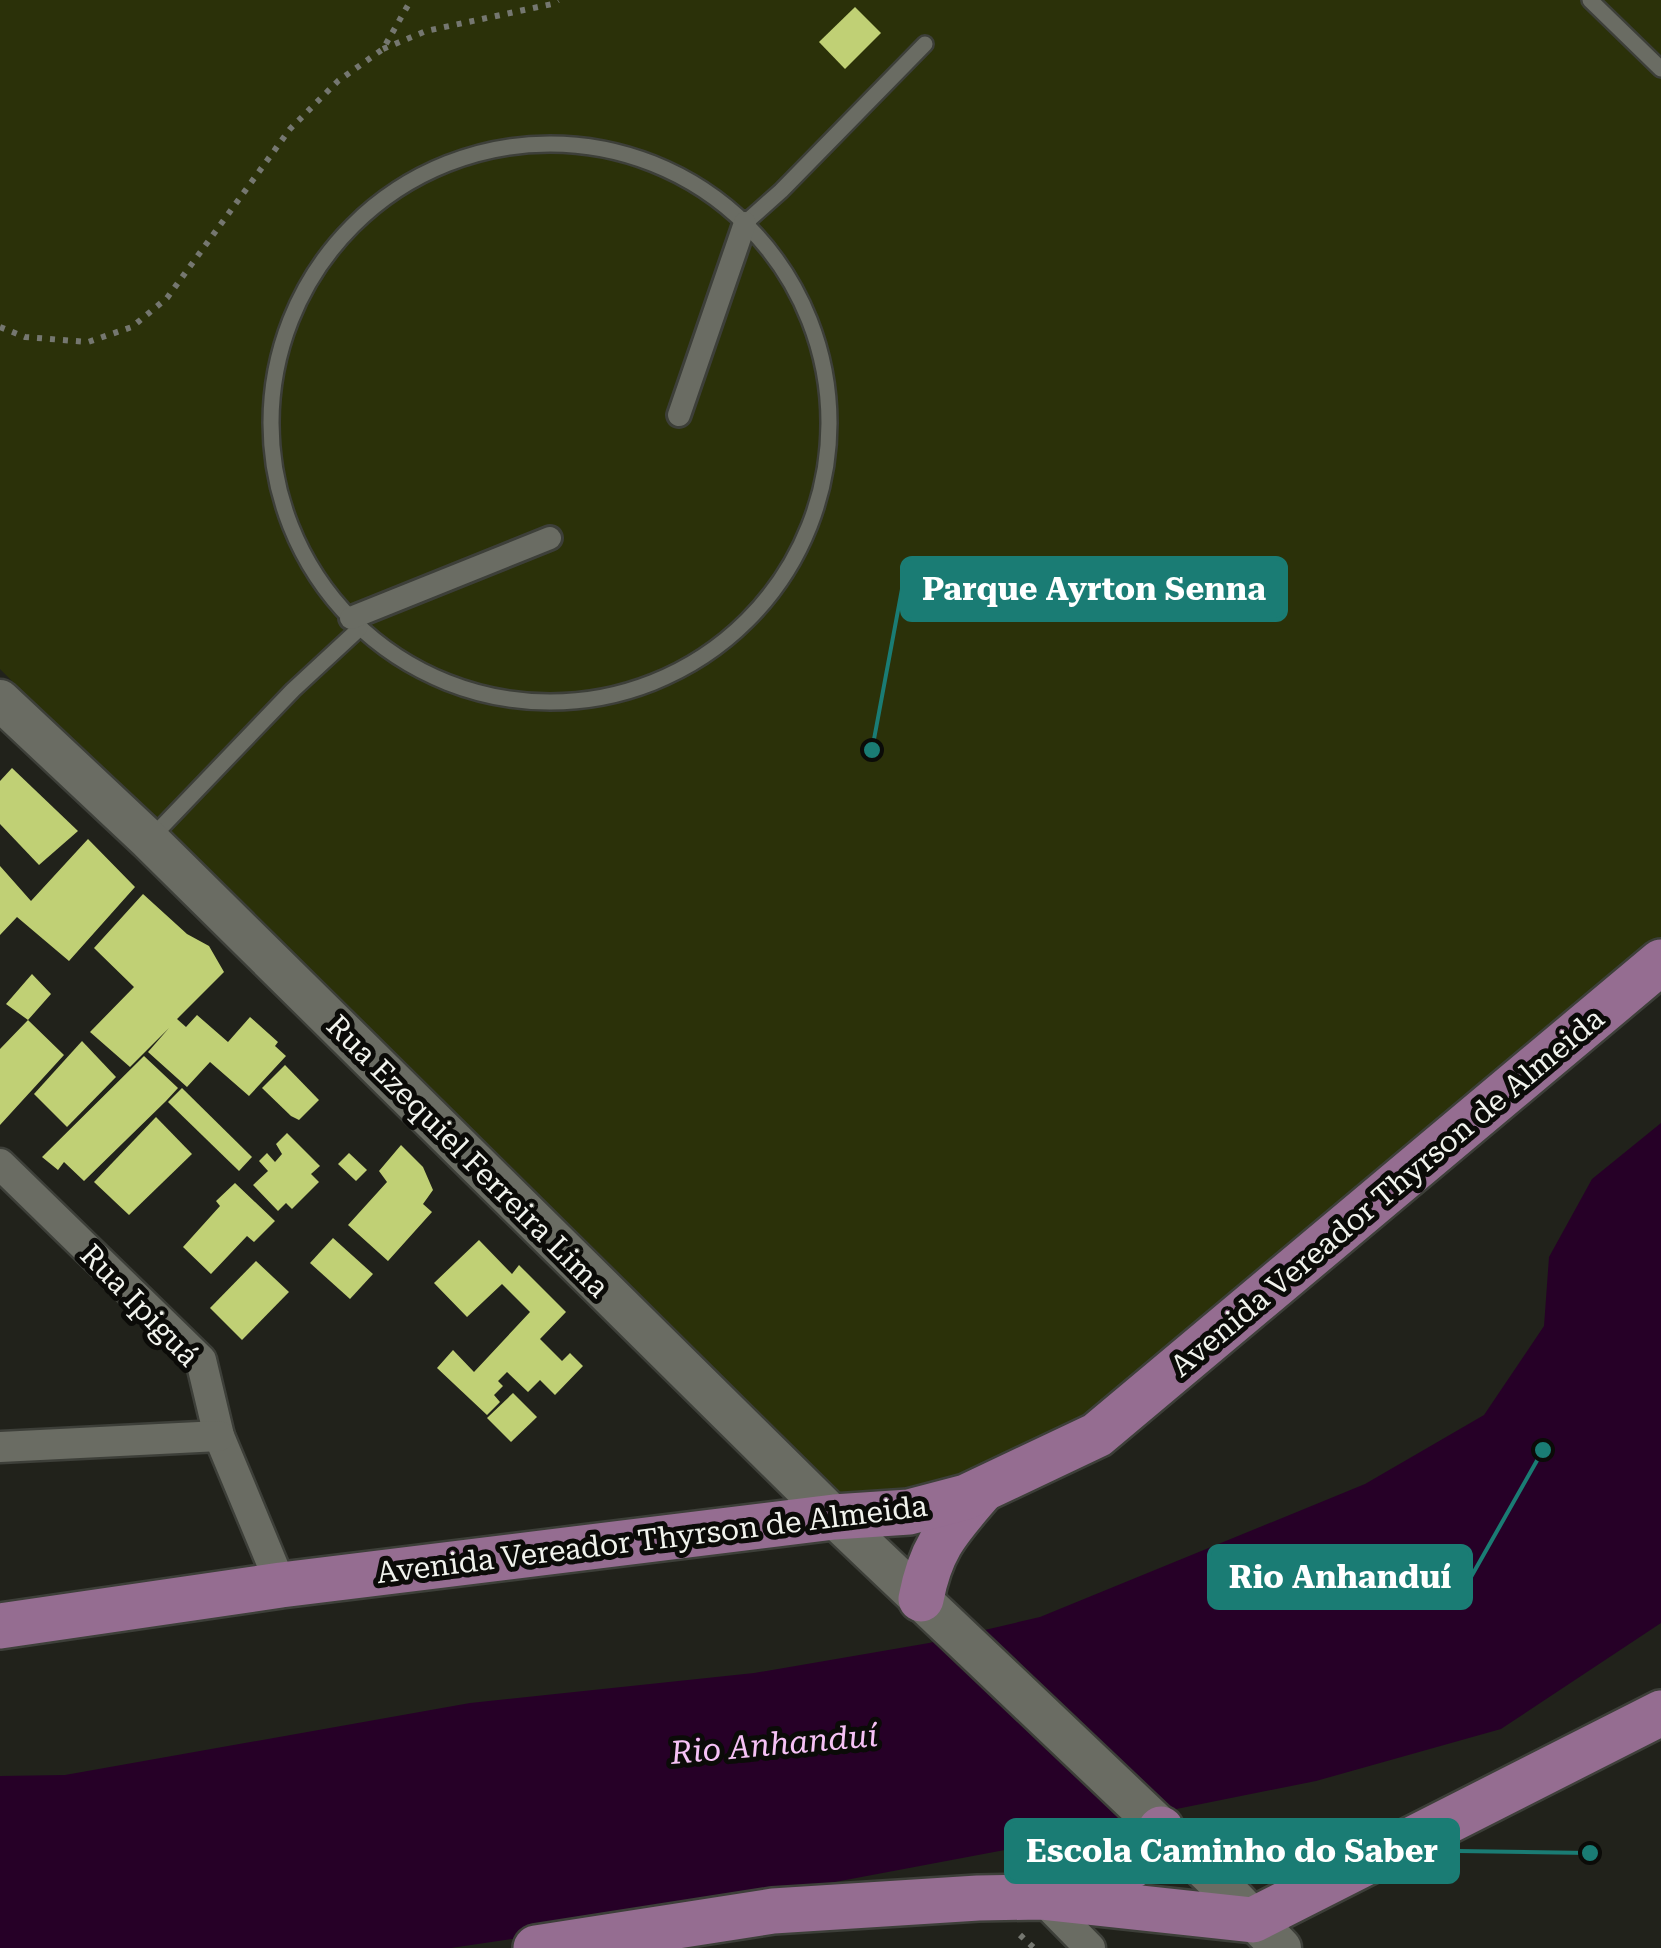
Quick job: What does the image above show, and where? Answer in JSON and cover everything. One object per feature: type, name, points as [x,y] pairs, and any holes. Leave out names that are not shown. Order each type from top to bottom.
[{"type":"main road","name":"Rua Ezequiel Ferreira Lima","points":[[3,711],[149,840],[834,1518],[1216,1880],[1267,1934]]},
{"type":"main road","name":"Avenida Vereador Thyrson de Almeida","points":[[0,1626],[281,1586],[909,1512],[984,1488],[1097,1436],[1661,962]]},
{"type":"main road","points":[[928,1606],[927,1567],[940,1540],[984,1488]]},
{"type":"main road","points":[[536,1948],[773,1911],[1040,1897],[1267,1934],[1661,1712]]},
{"type":"main road","points":[[1040,1897],[1132,1866],[1146,1853],[1158,1826]]},
{"type":"street","points":[[679,414],[744,223]]},
{"type":"street","points":[[356,623],[550,538]]},
{"type":"street","name":"Rua Ipiguá","points":[[0,1164],[201,1360],[218,1436],[281,1586]]},
{"type":"street","points":[[0,1447],[218,1436]]},
{"type":"street","points":[[1040,1897],[1090,1948]]},
{"type":"lane","points":[[1590,0],[1661,69]]},
{"type":"lane","points":[[744,223],[781,191],[925,44]]},
{"type":"lane","points":[[580,144],[665,168],[737,212],[794,284],[825,367],[830,454],[806,540],[758,613],[689,667],[606,698],[518,702],[433,678],[356,623],[305,560],[274,478],[271,390],[294,306],[342,233],[411,179],[493,148],[580,144]]},
{"type":"lane","points":[[149,840],[356,623]]},
{"type":"path","points":[[383,49],[411,0]]},
{"type":"path","points":[[0,326],[25,337],[88,342],[132,327],[168,298],[290,129],[338,80],[383,49],[426,31],[558,0]]},
{"type":"green space","points":[[0,0],[1661,0],[1661,948],[1148,1384],[963,1484],[835,1502],[0,669]]},
{"type":"water","points":[[1661,1123],[1661,1623],[1501,1729],[1316,1781],[1102,1824],[1031,1845],[613,1924],[451,1948],[0,1948],[0,1776],[65,1775],[470,1703],[754,1673],[929,1643],[1040,1617],[1365,1484],[1484,1415],[1544,1326],[1549,1257],[1592,1179]]},
{"type":"building","points":[[855,7],[881,33],[845,69],[819,42]]},
{"type":"building","points":[[12,768],[78,831],[39,865],[0,824],[0,781]]},
{"type":"building","points":[[88,839],[135,887],[69,961],[17,917],[0,935],[0,866],[31,901]]},
{"type":"building","points":[[143,894],[187,934],[209,946],[224,972],[177,1019],[186,1027],[197,1015],[228,1042],[250,1017],[278,1042],[275,1046],[286,1056],[249,1096],[210,1062],[187,1087],[148,1052],[169,1028],[130,1067],[90,1032],[134,987],[94,948]]},
{"type":"building","points":[[32,974],[51,994],[28,1020],[6,1004]]},
{"type":"building","points":[[28,1020],[64,1055],[0,1125],[0,1049]]},
{"type":"building","points":[[82,1041],[116,1077],[67,1127],[34,1094]]},
{"type":"building","points":[[144,1056],[178,1088],[166,1101],[84,1181],[64,1162],[58,1170],[42,1157]]},
{"type":"building","points":[[285,1065],[319,1100],[299,1120],[262,1088]]},
{"type":"building","points":[[182,1088],[252,1157],[239,1171],[168,1102]]},
{"type":"building","points":[[156,1117],[192,1154],[129,1215],[94,1182]]},
{"type":"building","points":[[287,1133],[320,1166],[311,1174],[319,1182],[292,1209],[286,1203],[278,1211],[253,1185],[268,1171],[259,1161],[267,1153],[275,1162],[282,1154],[276,1144]]},
{"type":"building","points":[[401,1145],[423,1167],[433,1190],[423,1204],[432,1212],[388,1261],[348,1225],[387,1182],[379,1171]]},
{"type":"building","points":[[349,1153],[367,1170],[356,1181],[338,1164]]},
{"type":"building","points":[[235,1183],[275,1221],[254,1242],[247,1236],[211,1274],[183,1247],[220,1206],[216,1201]]},
{"type":"building","points":[[333,1238],[373,1274],[350,1299],[310,1263]]},
{"type":"building","points":[[479,1240],[512,1274],[519,1265],[566,1312],[540,1339],[562,1361],[570,1353],[583,1366],[555,1395],[540,1380],[528,1392],[507,1372],[498,1381],[503,1386],[494,1395],[500,1402],[487,1415],[437,1368],[453,1350],[474,1372],[530,1312],[502,1284],[467,1317],[434,1283]]},
{"type":"building","points":[[256,1261],[289,1292],[242,1340],[210,1308]]},
{"type":"building","points":[[513,1393],[537,1417],[511,1442],[487,1418]]},
{"type":"place","name":"Parque Ayrton Senna","points":[[872,750]]},
{"type":"place","name":"Rio Anhanduí","points":[[1543,1450]]},
{"type":"place","name":"Escola Caminho do Saber","points":[[1590,1853]]}]
